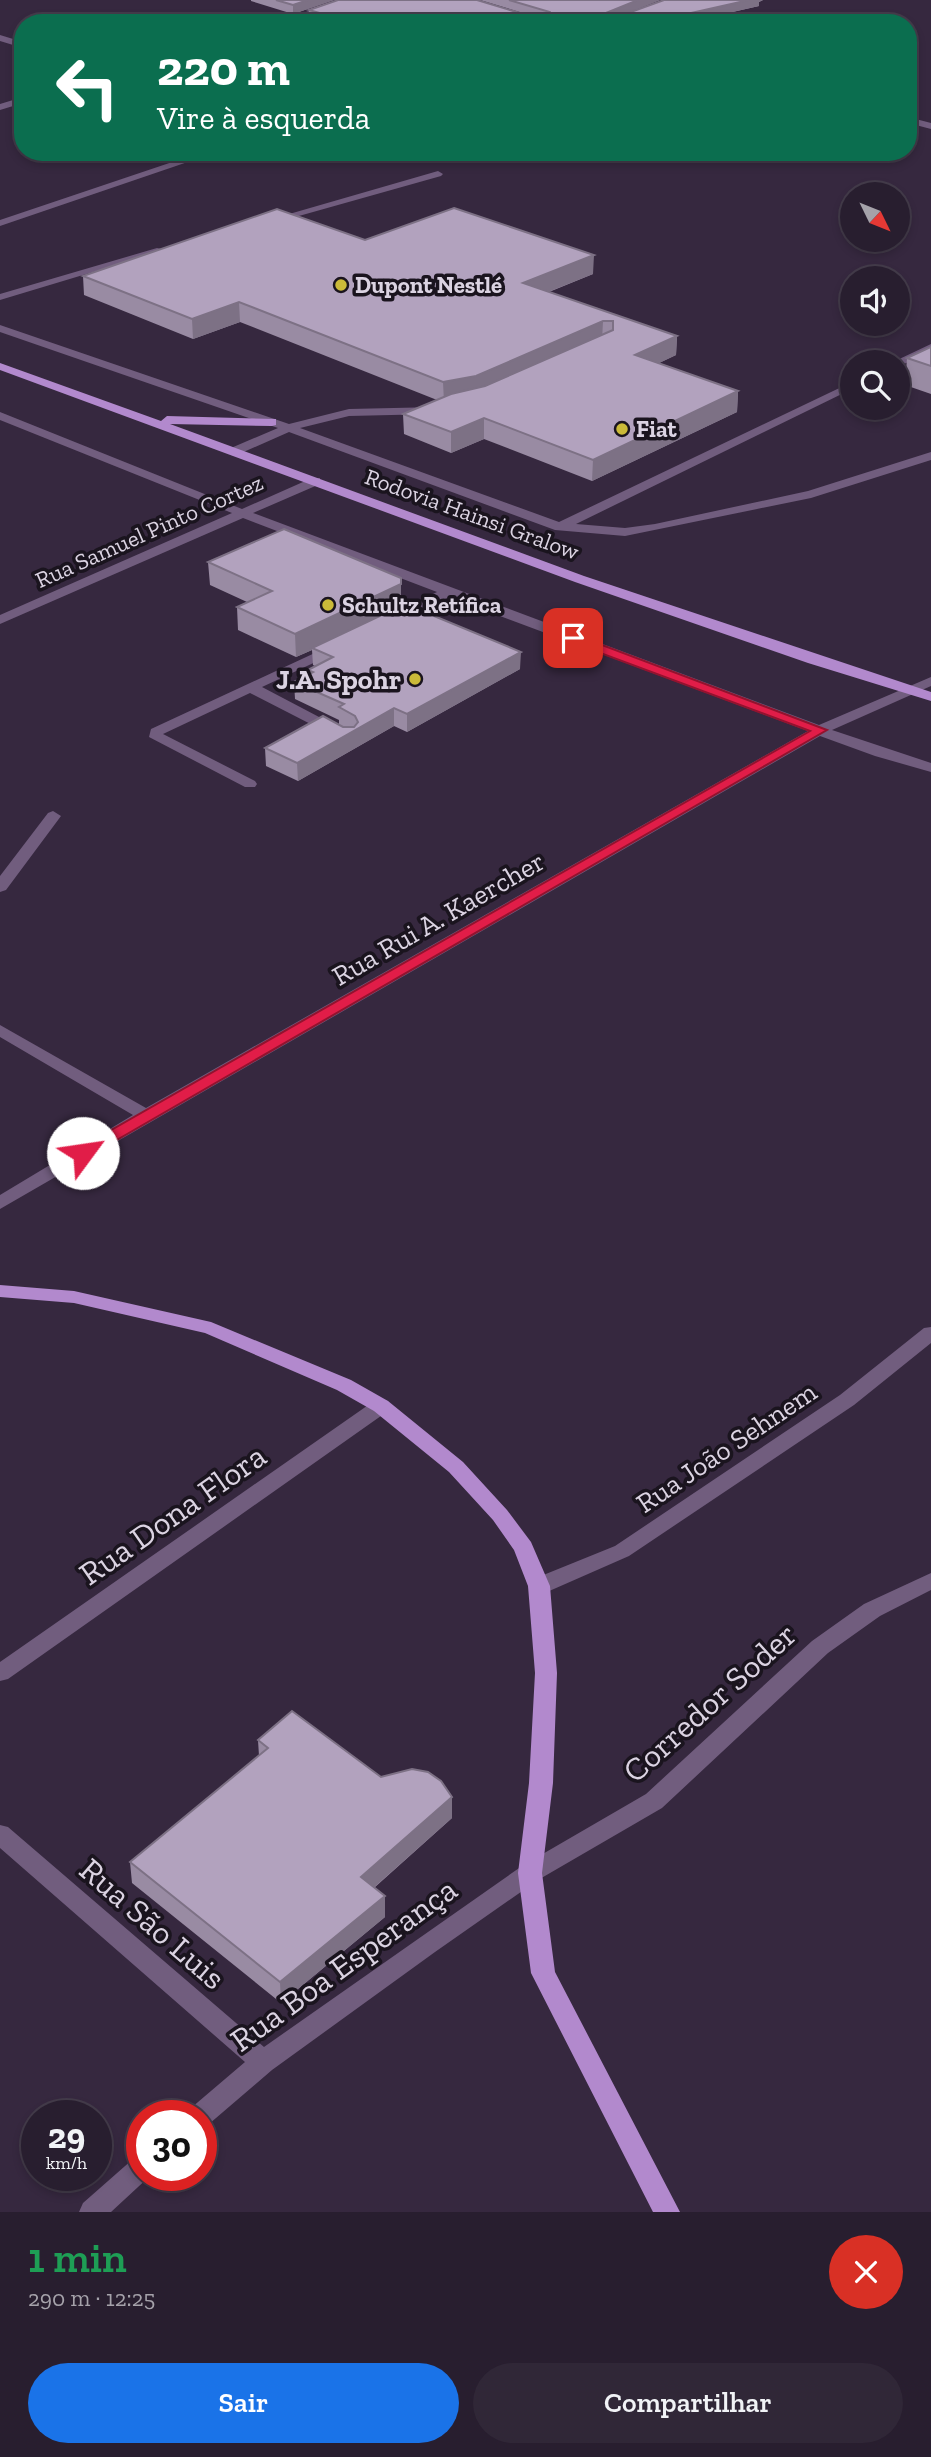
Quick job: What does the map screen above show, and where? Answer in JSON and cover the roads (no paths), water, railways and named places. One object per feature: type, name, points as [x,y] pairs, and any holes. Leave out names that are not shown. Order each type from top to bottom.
[{"type":"main road","name":"Rodovia Hainsi Gralow","points":[[0,366],[676,612],[931,697]]},
{"type":"main road","points":[[149,419],[272,422]]},
{"type":"main road","points":[[0,1291],[74,1297],[141,1310],[211,1328],[344,1385],[381,1406],[456,1467],[524,1547],[539,1586],[546,1674],[541,1783],[530,1873],[543,1973],[667,2212]]},
{"type":"street","points":[[306,14],[351,0]]},
{"type":"street","points":[[0,223],[185,161]]},
{"type":"street","points":[[254,225],[438,174]]},
{"type":"street","points":[[0,297],[176,247]]},
{"type":"street","points":[[0,328],[290,428],[560,527],[625,531],[655,528],[811,494],[931,456]]},
{"type":"street","points":[[910,357],[931,347]]},
{"type":"street","points":[[560,527],[840,391]]},
{"type":"street","points":[[235,452],[290,428],[348,412],[448,408]]},
{"type":"street","points":[[0,416],[449,592],[820,730],[931,768]]},
{"type":"street","name":"Rua Samuel Pinto Cortez","points":[[0,620],[316,481]]},
{"type":"street","points":[[387,622],[449,592]]},
{"type":"street","points":[[250,785],[156,737],[156,732],[350,640]]},
{"type":"street","name":"Rua Rui A. Kaercher","points":[[0,1203],[146,1115],[820,730],[931,681]]},
{"type":"street","points":[[252,688],[349,738]]},
{"type":"street","points":[[0,887],[52,816]]},
{"type":"street","points":[[0,1030],[146,1115]]},
{"type":"street","name":"Rua João Sehnem","points":[[539,1586],[622,1550],[847,1400],[931,1333]]},
{"type":"street","name":"Rua Dona Flora","points":[[0,1673],[381,1406]]},
{"type":"street","name":"Corredor Soder","points":[[530,1873],[654,1801],[820,1647],[872,1610],[931,1581]]},
{"type":"street","name":"Rua São Luis","points":[[0,1833],[263,2062]]},
{"type":"street","name":"Rua Boa Esperança","points":[[217,2101],[263,2062],[530,1873]]},
{"type":"street","points":[[92,2212],[126,2181]]},
{"type":"place","name":"Dupont Nestlé","points":[[341,285]]},
{"type":"place","name":"Fiat","points":[[622,429]]},
{"type":"place","name":"Schultz Retífica","points":[[328,605]]},
{"type":"place","name":"J.A. Spohr","points":[[415,679]]}]
